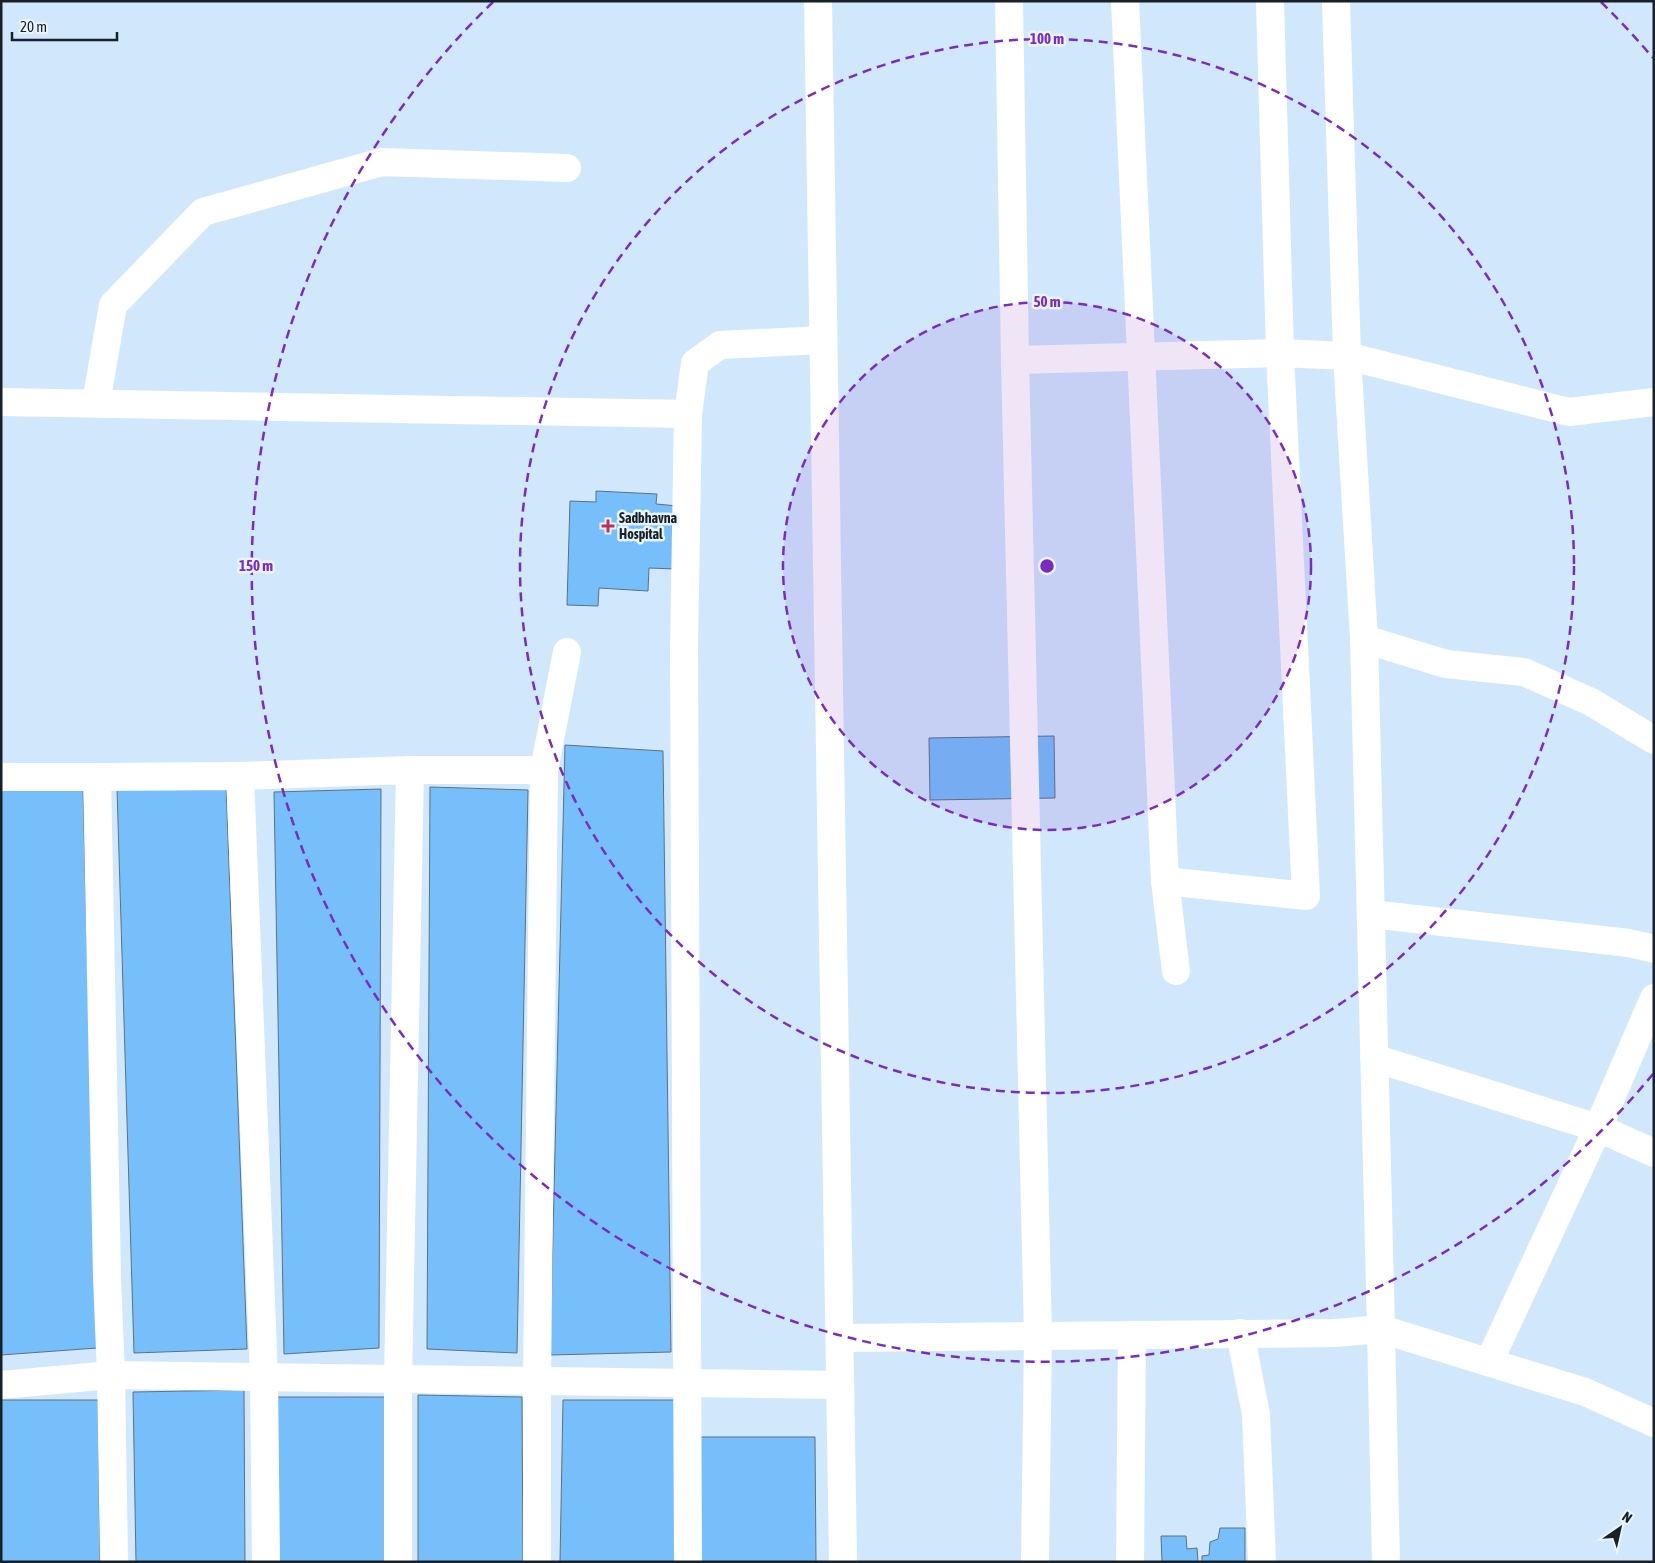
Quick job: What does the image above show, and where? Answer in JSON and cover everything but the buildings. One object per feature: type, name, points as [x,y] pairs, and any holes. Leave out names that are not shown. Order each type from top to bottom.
[{"type":"street","points":[[818,1],[843,1562]]},
{"type":"street","points":[[1009,1],[1038,1336],[1035,1562]]},
{"type":"street","points":[[1125,1],[1165,881],[1176,971]]},
{"type":"street","points":[[1165,881],[1306,896],[1280,353],[1270,1]]},
{"type":"street","points":[[1336,1],[1347,356],[1364,639],[1386,1562]]},
{"type":"street","points":[[96,403],[113,305],[203,212],[382,162],[567,168]]},
{"type":"street","points":[[688,1562],[684,648],[688,414],[695,362],[720,345],[823,340]]},
{"type":"street","points":[[1016,360],[1280,353],[1347,356],[1569,412],[1654,402]]},
{"type":"street","points":[[1,402],[688,414]]},
{"type":"street","points":[[1364,639],[1446,664],[1524,672],[1591,702],[1654,740]]},
{"type":"street","points":[[537,1562],[537,1381],[544,770],[567,652]]},
{"type":"street","points":[[1,777],[240,776],[410,770],[544,770]]},
{"type":"street","points":[[398,1562],[398,1380],[410,770]]},
{"type":"street","points":[[97,776],[114,1562]]},
{"type":"street","points":[[240,776],[264,1378],[266,1562]]},
{"type":"street","points":[[1371,914],[1629,943],[1654,949]]},
{"type":"street","points":[[1489,1362],[1598,1128],[1654,998]]},
{"type":"street","points":[[1374,1058],[1598,1128],[1654,1153]]},
{"type":"street","points":[[840,1338],[1335,1333],[1381,1329],[1585,1392],[1654,1423]]},
{"type":"street","points":[[1240,1334],[1256,1414],[1262,1562]]},
{"type":"street","points":[[1130,1562],[1132,1335]]},
{"type":"street","points":[[1,1385],[111,1375],[840,1385]]},
{"type":"place","name":"Sadbhavna Hospital","points":[[608,526]]}]
